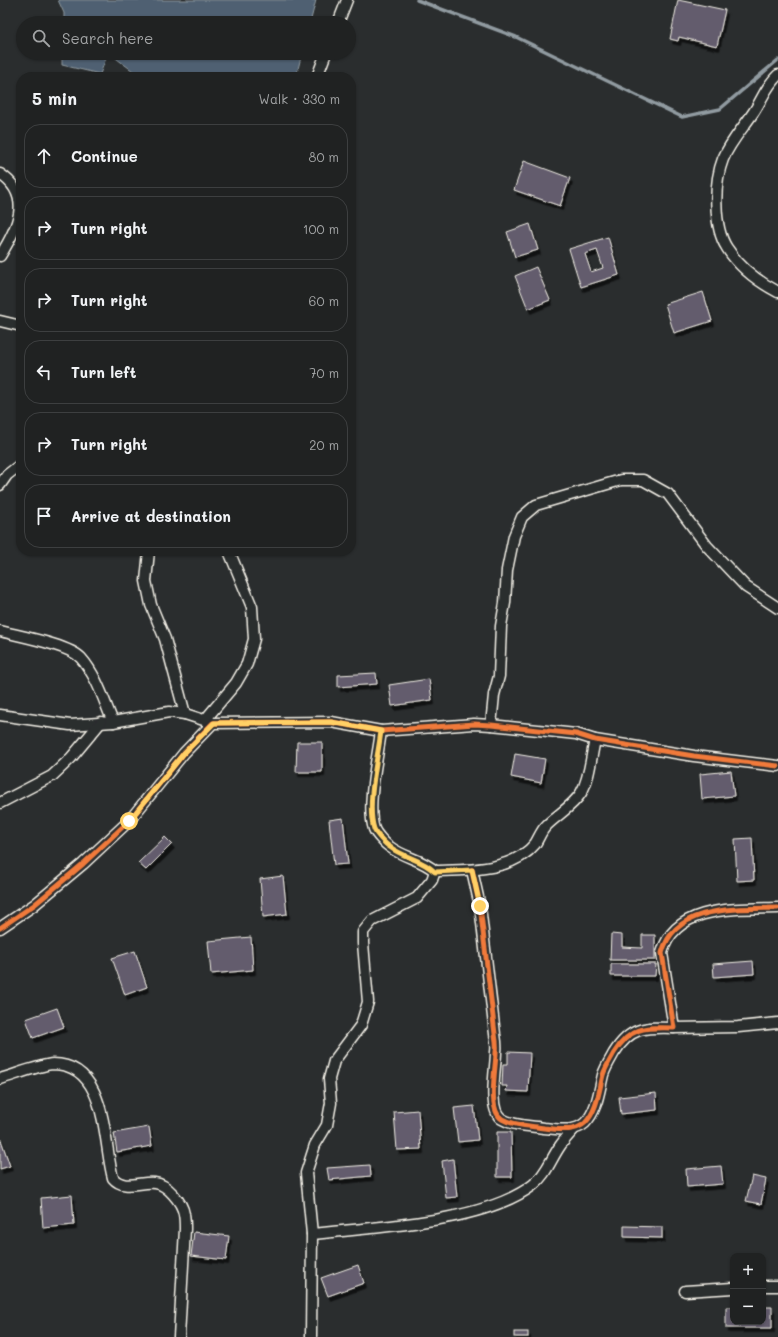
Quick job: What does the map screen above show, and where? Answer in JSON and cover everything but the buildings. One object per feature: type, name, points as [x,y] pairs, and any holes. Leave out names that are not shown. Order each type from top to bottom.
[{"type":"street","points":[[341,16],[347,0]]},
{"type":"street","points":[[319,72],[323,60]]},
{"type":"street","points":[[778,75],[769,84],[754,113],[735,138],[724,158],[717,178],[717,208],[721,232],[727,248],[760,282],[778,292]]},
{"type":"street","points":[[0,174],[10,181],[16,190]]},
{"type":"street","points":[[0,256],[16,228]]},
{"type":"street","points":[[0,321],[16,325]]},
{"type":"street","points":[[0,485],[7,475],[16,468]]},
{"type":"street","points":[[491,725],[494,695],[500,676],[501,626],[505,603],[507,570],[514,536],[522,516],[536,505],[621,480],[643,480],[668,494],[707,546],[741,581],[778,608]]},
{"type":"street","points":[[149,556],[146,582],[151,605],[165,639],[185,714]]},
{"type":"street","points":[[0,928],[34,905],[84,864],[129,821],[209,722],[236,683],[247,664],[254,639],[252,606],[231,556]]},
{"type":"street","points":[[0,631],[65,648],[80,657],[92,672],[113,722]]},
{"type":"street","points":[[0,715],[70,725],[113,722],[169,712],[185,714],[209,722],[331,722],[381,731],[474,724],[491,725],[576,734],[595,740],[694,756],[778,766]]},
{"type":"street","points":[[0,803],[52,776],[71,758],[101,722]]},
{"type":"street","points":[[381,731],[372,804],[374,830],[388,846],[400,854],[428,864],[435,872]]},
{"type":"street","points":[[435,872],[472,870],[502,865],[525,853],[535,844],[543,829],[573,803],[582,792],[587,778],[595,740]]},
{"type":"street","points":[[472,870],[480,906],[497,1051],[493,1100],[496,1112],[502,1119],[516,1124],[560,1130],[574,1129]]},
{"type":"street","points":[[311,1337],[312,1234],[306,1173],[315,1145],[327,1125],[330,1103],[329,1079],[334,1061],[361,1025],[368,1002],[362,943],[363,932],[372,921],[416,898],[426,889],[435,872]]},
{"type":"street","points":[[674,1028],[662,953],[666,941],[673,932],[685,922],[704,913],[728,909],[778,908]]},
{"type":"street","points":[[312,1234],[438,1219],[501,1203],[515,1197],[534,1185],[546,1172],[560,1146],[574,1129],[584,1123],[593,1110],[604,1073],[623,1039],[636,1031],[653,1028],[738,1027],[778,1023]]},
{"type":"street","points":[[0,1079],[52,1064],[68,1066],[81,1075],[90,1085],[98,1102],[106,1132],[113,1178],[118,1183],[127,1185],[156,1182],[168,1189],[176,1198],[184,1212],[185,1229],[179,1337]]},
{"type":"street","points":[[766,1286],[778,1286]]},
{"type":"street","points":[[685,1291],[730,1288]]},
{"type":"water","points":[[58,0],[316,0],[312,16],[64,16]]},
{"type":"water","points":[[62,60],[105,60],[101,72],[92,72],[62,65]]},
{"type":"water","points":[[118,60],[300,60],[297,72],[134,72]]},
{"type":"waterway","points":[[417,0],[516,37],[682,117],[720,109],[778,60]]},
{"type":"cycle path","points":[[0,928],[34,905],[83,864],[129,821],[184,753],[213,723],[331,722],[381,731],[474,724],[491,725],[576,734],[595,740],[694,756],[778,766]]},
{"type":"cycle path","points":[[472,870],[480,906],[496,1043],[493,1088],[495,1107],[497,1114],[502,1119],[512,1123],[528,1126],[565,1130],[581,1126],[592,1113],[605,1070],[620,1044],[632,1033],[639,1030],[674,1028],[662,953],[669,937],[680,925],[694,917],[710,912],[778,908]]},
{"type":"route","points":[[129,821],[184,753],[214,723],[331,722],[381,731],[372,804],[374,830],[388,846],[400,854],[428,864],[435,872],[472,870],[480,906]]}]
